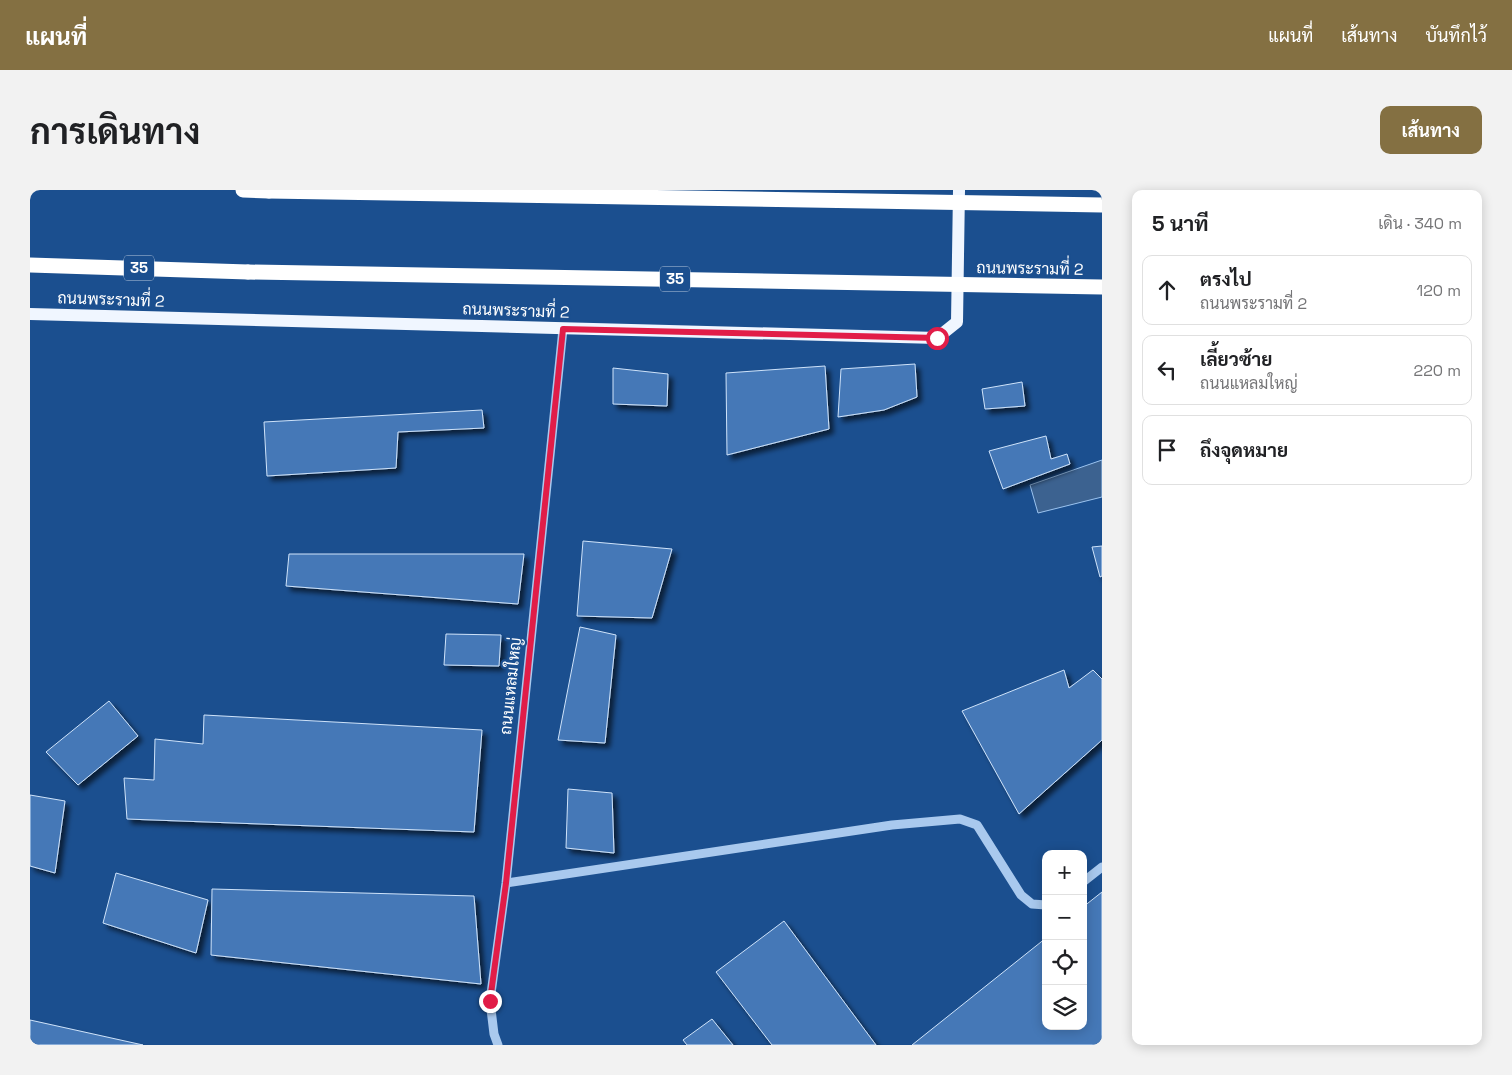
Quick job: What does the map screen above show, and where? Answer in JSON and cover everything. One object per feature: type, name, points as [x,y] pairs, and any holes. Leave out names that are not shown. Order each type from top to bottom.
[{"type":"highway","points":[[243,190],[1102,205]]},
{"type":"highway","name":"ถนนพระรามที่ 2","points":[[30,265],[248,272],[1102,287]]},
{"type":"main road","name":"ถนนพระรามที่ 2","points":[[30,314],[937,338],[957,322],[959,190]]},
{"type":"street","name":"ถนนแหลมใหญ่","points":[[498,1045],[494,1034],[490,1001],[506,883],[563,329]]},
{"type":"street","points":[[506,883],[892,825],[960,819],[977,825],[1021,895],[1032,904],[1042,905]]},
{"type":"street","points":[[1087,879],[1102,867]]},
{"type":"water","points":[[1102,460],[1102,497],[1038,513],[1030,485]]},
{"type":"building","points":[[915,364],[917,397],[884,410],[838,417],[841,369]]},
{"type":"building","points":[[825,366],[829,429],[727,455],[726,373]]},
{"type":"building","points":[[613,368],[668,374],[667,406],[613,404]]},
{"type":"building","points":[[1022,382],[1025,406],[985,409],[982,389]]},
{"type":"building","points":[[482,410],[484,428],[398,432],[396,468],[267,476],[264,422]]},
{"type":"building","points":[[1046,436],[1051,459],[1067,454],[1070,464],[1003,489],[989,451]]},
{"type":"building","points":[[583,541],[672,549],[652,618],[577,616]]},
{"type":"building","points":[[1102,546],[1102,576],[1100,577],[1092,547]]},
{"type":"building","points":[[289,554],[524,554],[518,604],[286,586]]},
{"type":"building","points":[[580,627],[616,635],[605,743],[558,740]]},
{"type":"building","points":[[446,634],[501,635],[499,666],[444,665]]},
{"type":"building","points":[[1064,670],[1069,688],[1093,670],[1102,679],[1102,740],[1019,814],[962,711]]},
{"type":"building","points":[[109,701],[138,736],[78,785],[46,752]]},
{"type":"building","points":[[204,715],[482,730],[474,832],[127,819],[124,778],[154,780],[155,739],[203,744]]},
{"type":"building","points":[[568,789],[612,793],[614,853],[566,848]]},
{"type":"building","points":[[30,795],[65,801],[55,873],[30,866]]},
{"type":"building","points":[[116,873],[208,900],[196,953],[103,923]]},
{"type":"building","points":[[212,889],[474,896],[481,984],[211,955]]},
{"type":"building","points":[[1102,892],[1102,1045],[912,1045],[1042,941],[1042,1030],[1087,1030],[1087,904]]},
{"type":"building","points":[[784,921],[876,1045],[772,1045],[716,972]]},
{"type":"building","points":[[712,1019],[733,1045],[687,1045],[683,1040]]},
{"type":"building","points":[[30,1020],[143,1045],[30,1045]]},
{"type":"route","points":[[490,1001],[506,883],[532,613],[563,329],[937,338]]}]
